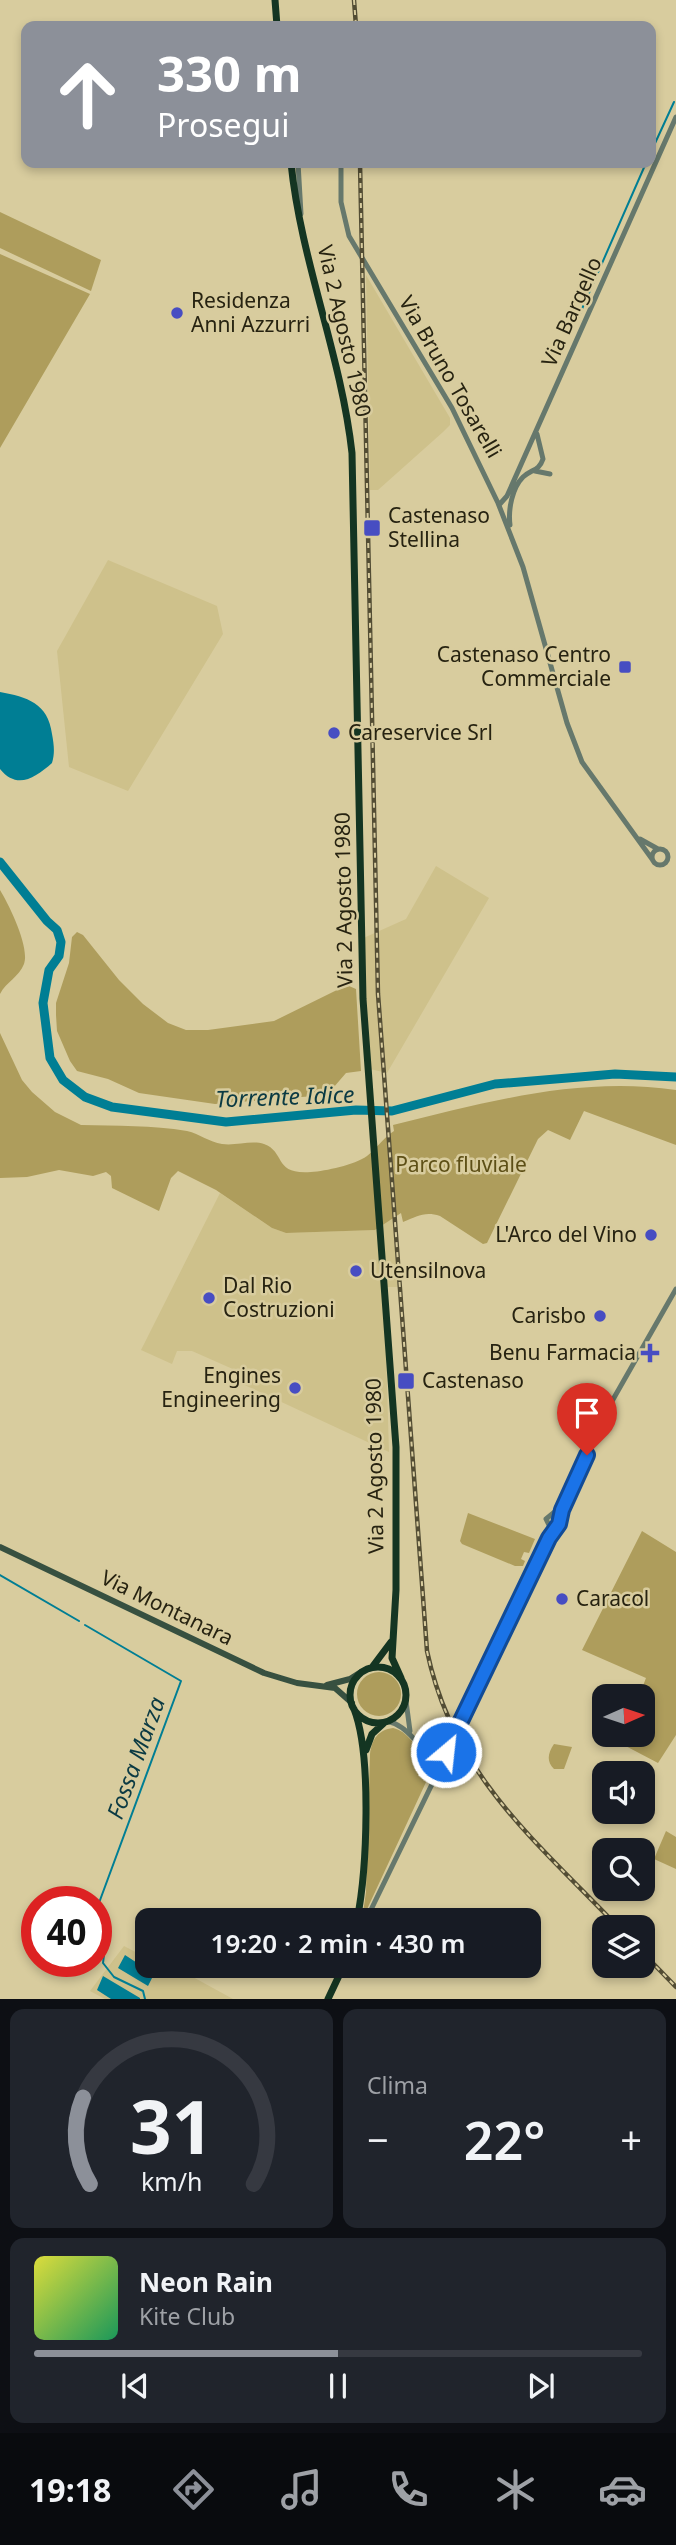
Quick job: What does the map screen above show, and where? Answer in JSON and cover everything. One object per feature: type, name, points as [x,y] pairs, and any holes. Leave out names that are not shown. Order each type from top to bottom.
[{"type":"main road","points":[[275,0],[277,21]]},
{"type":"main road","name":"Via 2 Agosto 1980","points":[[292,168],[302,228],[341,381],[352,453],[362,973],[396,1447],[396,1590],[391,1641],[392,1658],[401,1678]]},
{"type":"main road","name":"Via Montanara","points":[[0,1547],[264,1673],[297,1683],[324,1685],[340,1691],[353,1706]]},
{"type":"main road","points":[[372,1667],[391,1641]]},
{"type":"main road","points":[[358,1908],[363,1863],[365,1754],[351,1690],[361,1672],[372,1667],[388,1668],[401,1678],[406,1689],[406,1701],[399,1714],[372,1734],[365,1754]]},
{"type":"main road","name":"Via Montanara","points":[[324,1685],[350,1679],[361,1672]]},
{"type":"main road","points":[[353,1706],[364,1719],[386,1722]]},
{"type":"main road","points":[[328,1999],[338,1978]]},
{"type":"street","name":"Via Bargello","points":[[656,162],[676,117]]},
{"type":"street","points":[[298,168],[302,228]]},
{"type":"street","name":"Via Bruno Tosarelli","points":[[341,168],[341,202],[349,236],[452,408],[510,531],[576,748],[587,771],[652,859]]},
{"type":"street","name":"Via Bargello","points":[[499,505],[506,498],[653,168]]},
{"type":"street","points":[[510,531],[511,502],[520,481],[535,471],[543,459],[536,440],[537,430]]},
{"type":"street","points":[[535,471],[550,474]]},
{"type":"street","points":[[499,505],[511,502]]},
{"type":"street","name":"Via Bruno Tosarelli","points":[[637,836],[658,849]]},
{"type":"street","points":[[658,849],[676,856],[659,866],[652,859],[658,849]]},
{"type":"street","points":[[666,852],[667,862]]},
{"type":"street","points":[[372,1908],[557,1527],[565,1502],[611,1404],[676,1289]]},
{"type":"street","points":[[545,1547],[547,1517],[554,1514],[565,1502]]},
{"type":"street","points":[[554,1514],[560,1520]]},
{"type":"street","points":[[547,1523],[557,1527]]},
{"type":"street","points":[[406,1701],[411,1734]]},
{"type":"street","points":[[386,1722],[399,1724],[421,1747],[433,1754],[442,1754],[449,1749]]},
{"type":"shaded area","points":[[366,275],[450,418],[450,425],[378,490],[370,490]]},
{"type":"shaded area","points":[[108,560],[217,606],[223,634],[128,791],[69,767],[57,651]]},
{"type":"shaded area","points":[[436,866],[489,898],[387,1073],[370,1069],[359,940],[406,919]]},
{"type":"shaded area","points":[[220,1193],[272,1228],[286,1233],[375,1230],[394,1217],[400,1287],[384,1287],[389,1452],[236,1381],[235,1370],[192,1351],[177,1351],[172,1364],[141,1350]]},
{"type":"shaded area","points":[[124,1946],[135,1952],[135,1978],[195,1978],[233,1999],[105,1999],[90,1991],[101,1977],[112,1977],[112,1962]]},
{"type":"green space","points":[[0,212],[101,260],[91,291],[0,248]]},
{"type":"green space","points":[[0,254],[90,294],[0,448]]},
{"type":"green space","points":[[0,890],[18,926],[25,957],[22,969],[0,994]]},
{"type":"green space","points":[[77,932],[83,935],[119,980],[143,1004],[168,1023],[186,1030],[208,1030],[274,1021],[339,989],[349,986],[356,989],[361,1071],[346,1073],[327,1095],[215,1104],[139,1093],[108,1079],[77,1071],[57,1031],[56,1003],[69,963],[72,937]]},
{"type":"green space","name":"Parco fluviale","points":[[0,1033],[22,1080],[32,1092],[55,1112],[81,1125],[161,1128],[187,1131],[222,1144],[264,1144],[275,1152],[285,1167],[299,1172],[332,1169],[361,1159],[394,1131],[393,1125],[498,1100],[604,1086],[676,1090],[676,1145],[584,1111],[570,1140],[548,1130],[538,1139],[487,1243],[483,1244],[440,1216],[429,1214],[403,1222],[401,1213],[375,1230],[286,1233],[272,1228],[216,1190],[178,1171],[171,1178],[159,1211],[112,1188],[111,1176],[106,1172],[93,1176],[59,1170],[27,1177],[0,1178]]},
{"type":"green space","points":[[468,1513],[535,1539],[529,1553],[524,1552],[521,1559],[525,1561],[523,1566],[515,1566],[462,1544],[460,1541]]},
{"type":"green space","points":[[642,1531],[676,1552],[676,1735],[658,1763],[628,1747],[655,1747],[655,1684],[644,1684],[646,1678],[582,1650]]},
{"type":"green space","points":[[379,1672],[394,1679],[401,1694],[394,1709],[379,1716],[364,1709],[357,1694],[364,1679]]},
{"type":"green space","points":[[393,1728],[407,1736],[427,1755],[425,1760],[434,1765],[432,1768],[421,1765],[418,1776],[427,1780],[368,1908],[364,1908],[370,1754],[372,1744],[383,1731]]},
{"type":"green space","points":[[554,1744],[572,1747],[564,1769],[554,1769],[550,1763],[549,1754]]},
{"type":"green space","points":[[666,1831],[676,1837],[676,1869],[655,1859]]},
{"type":"water","points":[[0,692],[35,703],[50,724],[54,749],[52,763],[26,780],[13,779],[0,769]]},
{"type":"water","points":[[125,1955],[135,1962],[135,1978],[152,1978],[148,1986],[118,1968]]},
{"type":"water","points":[[105,1977],[140,1999],[111,1999],[97,1990]]},
{"type":"waterway","points":[[656,141],[674,102]]},
{"type":"waterway","points":[[578,318],[644,168]]},
{"type":"waterway","name":"Torrente Idice","points":[[0,862],[57,930],[61,942],[59,956],[49,970],[43,1003],[50,1058],[63,1080],[85,1097],[112,1107],[226,1122],[356,1110],[392,1111],[495,1084],[615,1074],[676,1077]]},
{"type":"waterway","name":"Fossa Marza","points":[[0,1575],[79,1621]]},
{"type":"waterway","name":"Fossa Marza","points":[[85,1625],[181,1681],[105,1886]]},
{"type":"waterway","name":"Fossa Marza","points":[[112,1974],[143,1991],[145,1999]]},
{"type":"railway","points":[[354,0],[356,21]]},
{"type":"railway","points":[[360,168],[378,994],[427,1651],[439,1695],[456,1734],[477,1770],[528,1834],[606,1915]]},
{"type":"railway","points":[[655,1965],[676,1987]]},
{"type":"place","name":"Residenza Anni Azzurri","points":[[177,313]]},
{"type":"place","name":"Castenaso Stellina","points":[[372,528]]},
{"type":"place","name":"Castenaso Centro Commerciale","points":[[625,667]]},
{"type":"place","name":"Careservice Srl","points":[[334,733]]},
{"type":"place","name":"L'Arco del Vino","points":[[651,1235]]},
{"type":"place","name":"Utensilnova","points":[[356,1271]]},
{"type":"place","name":"Dal Rio Costruzioni","points":[[209,1298]]},
{"type":"place","name":"Carisbo","points":[[600,1316]]},
{"type":"place","name":"Benu Farmacia","points":[[650,1353]]},
{"type":"place","name":"Castenaso","points":[[406,1381]]},
{"type":"place","name":"Engines Engineering","points":[[295,1388]]},
{"type":"place","name":"Caracol","points":[[562,1599]]},
{"type":"route","points":[[446,1752],[549,1538],[559,1524],[562,1510],[587,1455]]}]
